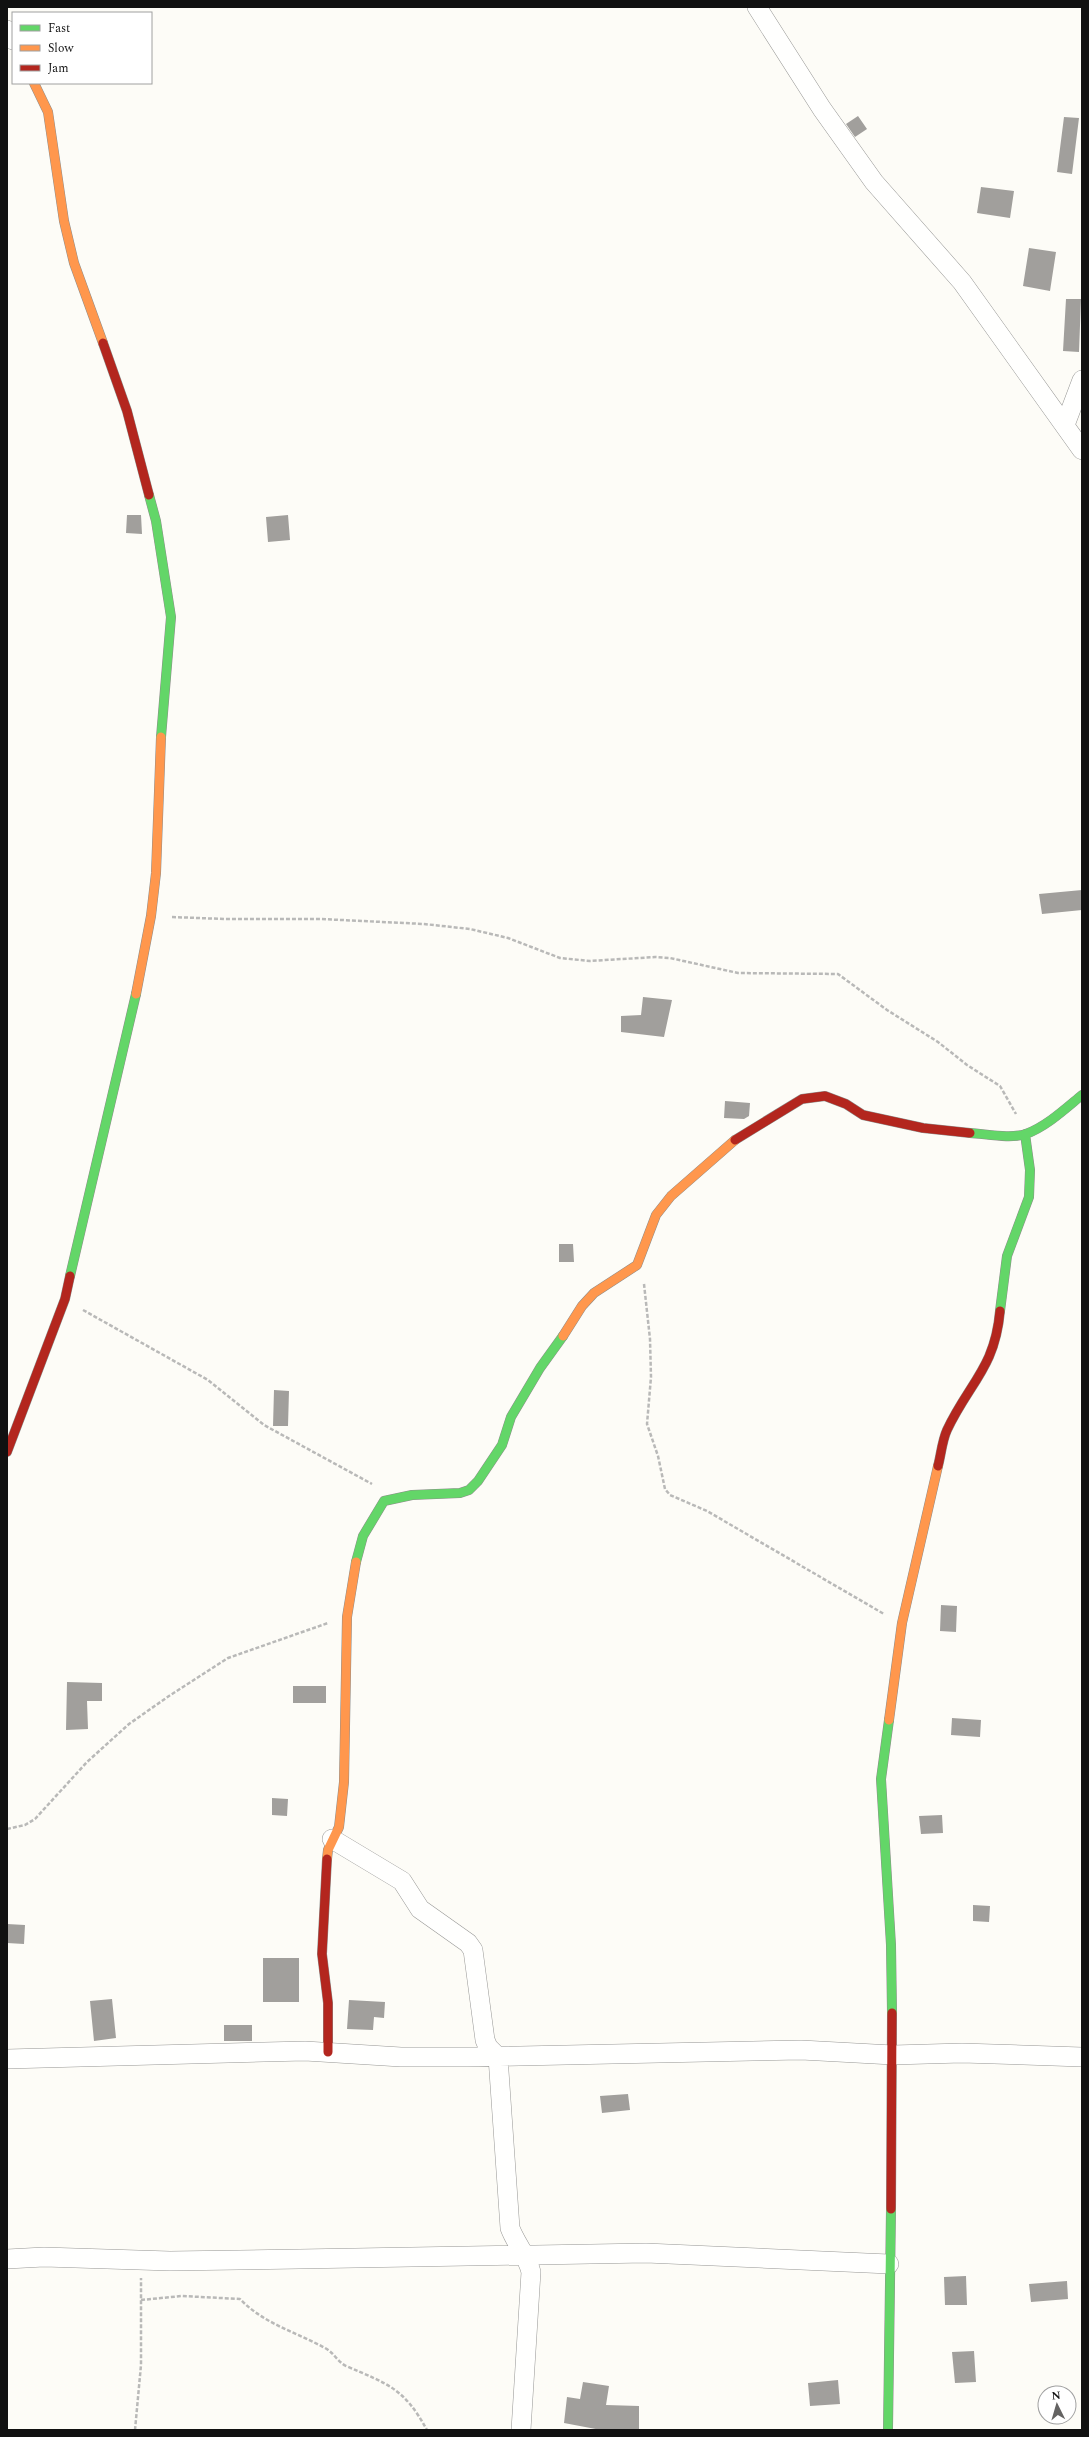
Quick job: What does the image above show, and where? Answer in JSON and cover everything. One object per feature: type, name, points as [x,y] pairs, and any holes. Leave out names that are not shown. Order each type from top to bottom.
[{"type":"street","points":[[757,7],[822,109],[874,182],[962,282],[1082,450]]},
{"type":"street","points":[[7,1452],[47,1342],[65,1299],[114,1087],[128,1036],[151,916],[156,873],[160,755],[171,617],[169,596],[156,521],[127,411],[74,263],[64,221],[48,112],[34,84]]},
{"type":"street","points":[[1065,425],[1082,380]]},
{"type":"street","points":[[328,2052],[328,2003],[322,1954],[328,1850],[339,1826],[343,1790],[347,1701],[347,1617],[358,1550],[363,1536],[384,1501],[394,1498],[460,1493],[469,1490],[478,1480],[502,1445],[511,1417],[582,1306],[594,1293],[637,1265],[656,1216],[671,1196],[740,1136],[802,1099],[824,1096],[846,1104],[862,1115],[923,1128],[995,1135],[1025,1134],[1052,1120],[1082,1095]]},
{"type":"street","points":[[888,2430],[889,2264],[893,2055],[891,1946],[881,1779],[902,1624],[946,1432],[958,1408],[978,1380],[992,1356],[1000,1326],[1005,1262],[1027,1206],[1031,1188],[1031,1169],[1025,1134]]},
{"type":"street","points":[[332,1839],[402,1881],[420,1909],[468,1943],[473,1950],[485,2040],[488,2047],[498,2057],[510,2228],[514,2240],[525,2255],[531,2272],[521,2430]]},
{"type":"street","points":[[7,2058],[328,2052],[401,2057],[498,2057],[801,2050],[893,2055],[962,2053],[1082,2057]]},
{"type":"street","points":[[7,2259],[44,2257],[141,2260],[646,2253],[889,2264]]},
{"type":"path","points":[[151,916],[224,920],[321,919],[424,924],[470,929],[508,938],[560,958],[590,961],[662,958],[738,973],[838,974],[887,1010],[938,1042],[967,1065],[1000,1086],[1009,1098],[1025,1134]]},
{"type":"path","points":[[640,1260],[650,1339],[651,1377],[647,1424],[658,1456],[665,1489],[670,1495],[707,1511],[828,1583],[902,1624]]},
{"type":"path","points":[[65,1299],[208,1380],[264,1425],[311,1449],[394,1498]]},
{"type":"path","points":[[7,1829],[25,1825],[35,1819],[87,1762],[129,1724],[228,1658],[296,1632],[347,1617]]},
{"type":"path","points":[[135,2430],[141,2365],[141,2260]]},
{"type":"path","points":[[141,2300],[182,2296],[240,2299],[250,2308],[282,2329],[331,2352],[340,2363],[394,2387],[410,2402],[427,2430]]},
{"type":"building","points":[[858,116],[867,129],[855,137],[846,124]]},
{"type":"building","points":[[1064,117],[1079,118],[1072,174],[1057,172]]},
{"type":"building","points":[[981,187],[1014,191],[1010,218],[977,213]]},
{"type":"building","points":[[1029,248],[1056,252],[1050,291],[1023,286]]},
{"type":"building","points":[[1066,299],[1081,299],[1079,352],[1063,351]]},
{"type":"building","points":[[127,515],[141,515],[142,534],[126,533]]},
{"type":"building","points":[[288,515],[290,540],[268,542],[266,517]]},
{"type":"building","points":[[1082,890],[1082,910],[1042,914],[1039,894]]},
{"type":"building","points":[[643,997],[672,1000],[664,1037],[621,1032],[621,1016],[641,1015]]},
{"type":"building","points":[[725,1101],[750,1103],[749,1116],[744,1119],[724,1118]]},
{"type":"building","points":[[559,1244],[573,1244],[574,1262],[559,1262]]},
{"type":"building","points":[[274,1390],[289,1391],[288,1426],[273,1426]]},
{"type":"building","points":[[941,1605],[957,1606],[956,1632],[940,1631]]},
{"type":"building","points":[[67,1682],[102,1683],[102,1701],[87,1701],[88,1729],[66,1730]]},
{"type":"building","points":[[293,1686],[326,1686],[326,1703],[293,1703]]},
{"type":"building","points":[[952,1718],[981,1720],[980,1737],[951,1735]]},
{"type":"building","points":[[272,1798],[288,1799],[287,1816],[272,1815]]},
{"type":"building","points":[[942,1815],[943,1833],[921,1834],[919,1816]]},
{"type":"building","points":[[973,1905],[990,1906],[989,1922],[973,1921]]},
{"type":"building","points":[[7,1924],[25,1925],[24,1944],[7,1943]]},
{"type":"building","points":[[263,1958],[299,1958],[299,2002],[263,2002]]},
{"type":"building","points":[[112,1999],[116,2038],[94,2041],[90,2001]]},
{"type":"building","points":[[349,2000],[385,2002],[384,2018],[374,2017],[373,2030],[347,2029]]},
{"type":"building","points":[[224,2025],[252,2025],[252,2041],[224,2041]]},
{"type":"building","points":[[628,2094],[630,2110],[602,2113],[600,2096]]},
{"type":"building","points":[[966,2276],[967,2305],[945,2305],[944,2277]]},
{"type":"building","points":[[1067,2281],[1068,2299],[1031,2302],[1029,2284]]},
{"type":"building","points":[[974,2351],[976,2382],[955,2383],[952,2352]]},
{"type":"building","points":[[838,2380],[840,2404],[810,2406],[808,2383]]},
{"type":"building","points":[[583,2382],[609,2386],[606,2405],[639,2406],[639,2430],[601,2430],[564,2423],[567,2397],[580,2399]]},
{"type":"traffic: fast","points":[[149,495],[156,521],[171,617],[161,737]]},
{"type":"traffic: fast","points":[[70,1276],[136,994]]},
{"type":"traffic: fast","points":[[970,1133],[1006,1136],[1026,1134],[1048,1122],[1082,1095]]},
{"type":"traffic: fast","points":[[1000,1311],[1007,1256],[1029,1197],[1030,1170],[1025,1134]]},
{"type":"traffic: fast","points":[[356,1562],[363,1536],[384,1501],[412,1495],[460,1493],[469,1490],[478,1481],[502,1445],[511,1417],[540,1368],[563,1336]]},
{"type":"traffic: fast","points":[[889,1720],[881,1779],[891,1945],[892,2013]]},
{"type":"traffic: fast","points":[[888,2430],[891,2209]]},
{"type":"traffic: slow","points":[[34,84],[48,112],[64,221],[74,263],[103,343]]},
{"type":"traffic: slow","points":[[136,994],[151,916],[156,873],[161,737]]},
{"type":"traffic: slow","points":[[563,1336],[582,1306],[594,1293],[637,1265],[656,1215],[671,1196],[735,1140]]},
{"type":"traffic: slow","points":[[889,1720],[902,1623],[938,1466]]},
{"type":"traffic: slow","points":[[327,1859],[328,1850],[339,1827],[344,1782],[347,1617],[356,1562]]},
{"type":"traffic: jam","points":[[103,343],[127,411],[149,495]]},
{"type":"traffic: jam","points":[[735,1140],[802,1099],[825,1096],[846,1104],[863,1115],[923,1128],[970,1133]]},
{"type":"traffic: jam","points":[[7,1452],[65,1299],[70,1276]]},
{"type":"traffic: jam","points":[[938,1466],[945,1434],[955,1414],[980,1374],[993,1347],[1000,1311]]},
{"type":"traffic: jam","points":[[327,1859],[322,1954],[328,2003],[328,2052]]},
{"type":"traffic: jam","points":[[891,2209],[892,2013]]}]
